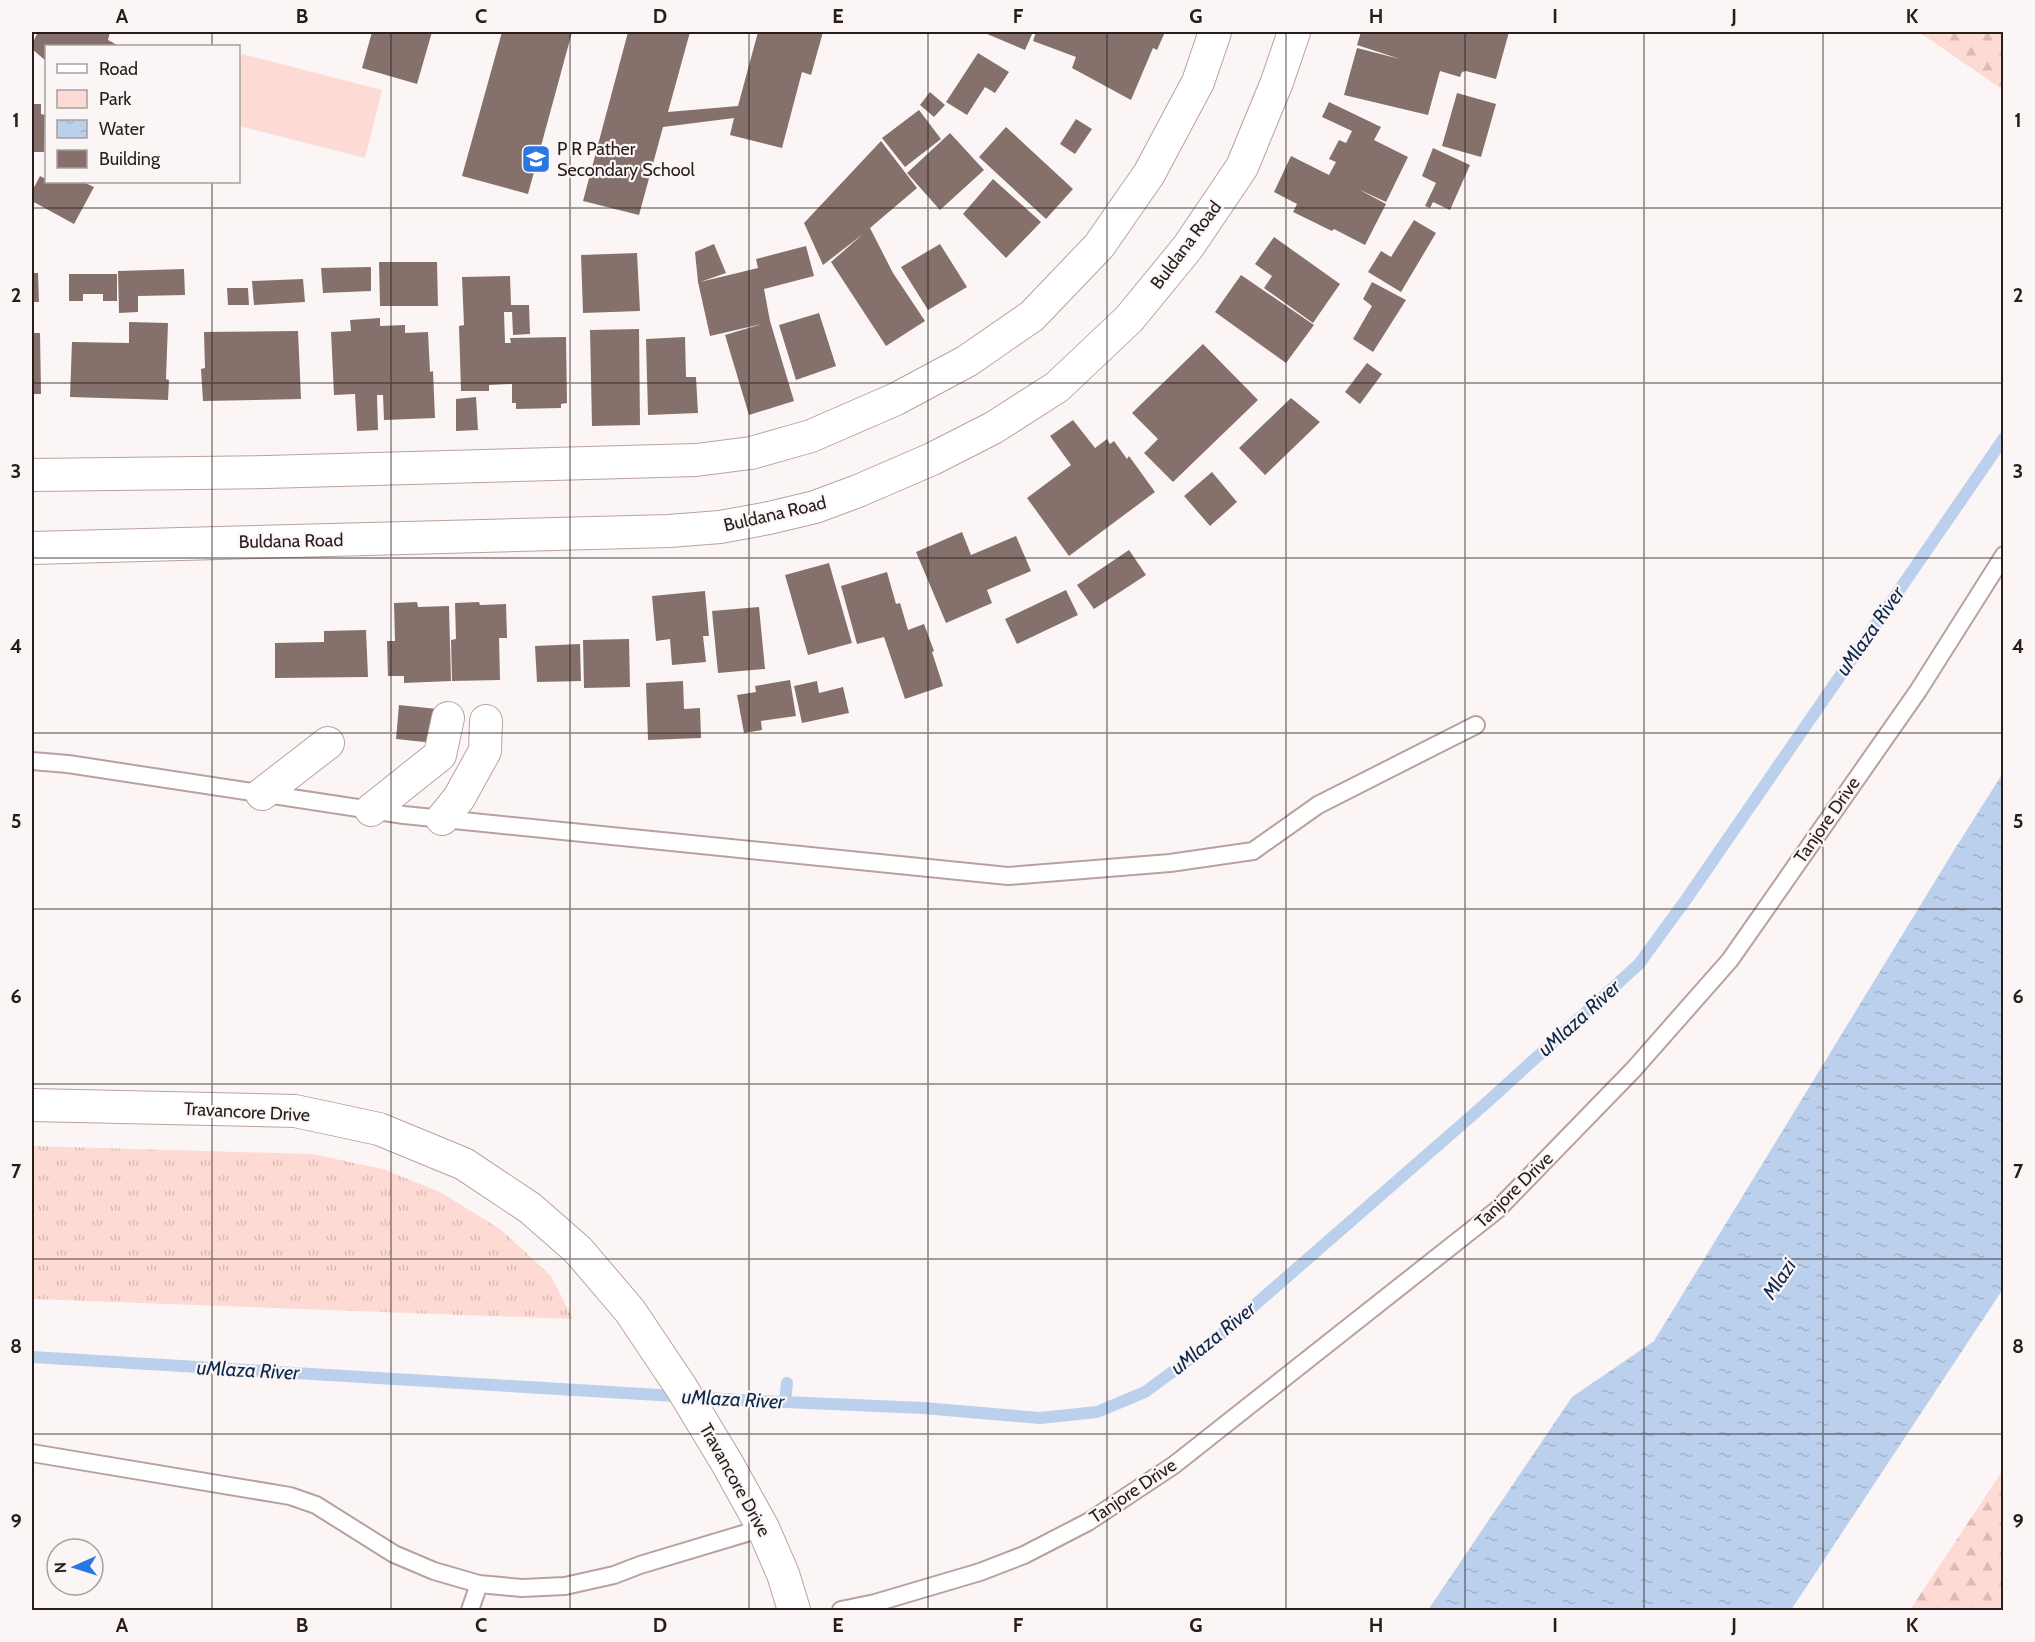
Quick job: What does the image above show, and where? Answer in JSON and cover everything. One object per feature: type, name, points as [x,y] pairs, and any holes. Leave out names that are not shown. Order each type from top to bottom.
[{"type":"street","points":[[32,475],[266,472],[696,460],[751,453],[810,436],[896,399],[967,361],[1032,316],[1100,246],[1149,174],[1198,82],[1215,32]]},
{"type":"street","name":"Buldana Road","points":[[32,548],[669,531],[720,527],[770,518],[815,507],[858,492],[932,459],[1011,416],[1057,387],[1129,319],[1188,247],[1242,167],[1277,82],[1294,32]]},
{"type":"street","points":[[371,810],[440,755],[448,718]]},
{"type":"street","points":[[442,819],[459,798],[485,751],[486,721]]},
{"type":"street","points":[[262,794],[328,743]]},
{"type":"street","name":"Travancore Drive","points":[[32,1105],[295,1111],[379,1130],[464,1164],[530,1208],[578,1250],[630,1311],[681,1387],[763,1528],[783,1574],[794,1611]]},
{"type":"lane","name":"Tanjore Drive","points":[[841,1611],[980,1572],[1024,1555],[1088,1522],[1174,1465],[1497,1210],[1634,1069],[1730,960],[1918,691],[2004,555]]},
{"type":"lane","points":[[32,761],[68,764],[442,819],[1008,876],[1170,863],[1253,851],[1318,805],[1476,725]]},
{"type":"lane","points":[[32,1453],[290,1496],[316,1505],[394,1554],[434,1571],[479,1584],[522,1588],[566,1586],[614,1575],[763,1528]]},
{"type":"lane","points":[[470,1611],[479,1584]]},
{"type":"green space","points":[[1919,32],[2003,32],[2003,90]]},
{"type":"green space","points":[[242,54],[382,90],[365,158],[240,126],[240,61]]},
{"type":"green space","points":[[32,1146],[312,1154],[383,1169],[440,1192],[500,1229],[551,1276],[573,1319],[32,1299]]},
{"type":"green space","points":[[2003,1470],[2003,1610],[1910,1610]]},
{"type":"water","name":"Mlazi","points":[[2003,773],[2003,1289],[1791,1610],[1428,1610],[1572,1397],[1654,1341]]},
{"type":"building","points":[[38,32],[110,32],[108,40],[117,45],[45,45],[45,60],[32,49]]},
{"type":"building","points":[[372,32],[432,32],[417,84],[362,68]]},
{"type":"building","points":[[502,32],[572,32],[528,194],[462,176]]},
{"type":"building","points":[[628,32],[690,32],[668,112],[738,106],[758,32],[823,32],[811,75],[802,72],[782,148],[730,135],[734,118],[663,127],[639,215],[583,201]]},
{"type":"building","points":[[988,32],[1033,32],[1025,50],[987,34]]},
{"type":"building","points":[[1036,32],[1165,32],[1157,50],[1153,48],[1131,100],[1072,68],[1076,57],[1033,41]]},
{"type":"building","points":[[1361,32],[1509,32],[1496,79],[1466,71],[1462,72],[1460,77],[1440,71],[1428,115],[1344,95],[1357,48],[1400,59],[1357,45]]},
{"type":"building","points":[[978,53],[1009,72],[995,93],[985,87],[967,115],[946,102]]},
{"type":"building","points":[[930,92],[945,105],[934,117],[920,105]]},
{"type":"building","points":[[1457,93],[1496,104],[1481,157],[1442,146]]},
{"type":"building","points":[[1329,102],[1381,127],[1374,140],[1408,157],[1386,202],[1358,189],[1386,204],[1365,245],[1293,212],[1297,204],[1274,192],[1291,156],[1329,175],[1336,162],[1329,159],[1339,140],[1346,143],[1352,131],[1322,117]]},
{"type":"building","points":[[32,104],[41,104],[41,114],[45,115],[44,152],[32,152]]},
{"type":"building","points":[[919,110],[941,139],[905,167],[882,138]]},
{"type":"building","points":[[1076,119],[1092,129],[1075,154],[1060,144]]},
{"type":"building","points":[[1006,127],[1073,189],[1046,219],[979,157]]},
{"type":"building","points":[[950,133],[984,170],[940,210],[907,173]]},
{"type":"building","points":[[881,141],[917,188],[870,228],[893,273],[925,321],[886,346],[831,262],[863,234],[823,265],[804,223]]},
{"type":"building","points":[[1433,148],[1470,165],[1450,210],[1433,202],[1430,208],[1425,206],[1436,183],[1422,176]]},
{"type":"building","points":[[40,176],[45,178],[45,183],[85,183],[94,187],[74,224],[32,201],[32,191]]},
{"type":"building","points":[[993,179],[1041,222],[1006,258],[963,214]]},
{"type":"building","points":[[1414,220],[1436,233],[1401,292],[1368,272],[1381,251],[1391,257]]},
{"type":"building","points":[[1274,237],[1340,284],[1313,323],[1264,288],[1272,276],[1255,264]]},
{"type":"building","points":[[714,244],[726,273],[700,282],[758,268],[756,259],[806,246],[814,276],[764,289],[770,321],[794,401],[749,415],[725,335],[762,324],[710,336],[698,282],[695,252]]},
{"type":"building","points":[[940,244],[967,287],[928,310],[901,267]]},
{"type":"building","points":[[637,253],[640,311],[583,313],[581,255]]},
{"type":"building","points":[[379,262],[437,262],[438,306],[380,306]]},
{"type":"building","points":[[371,267],[371,291],[323,293],[321,268]]},
{"type":"building","points":[[184,269],[185,295],[138,296],[138,312],[119,313],[118,271]]},
{"type":"building","points":[[32,273],[38,273],[39,302],[32,302]]},
{"type":"building","points":[[69,274],[117,274],[117,301],[103,301],[103,294],[83,294],[83,301],[69,301]]},
{"type":"building","points":[[1241,275],[1314,325],[1286,363],[1215,312]]},
{"type":"building","points":[[510,276],[511,305],[529,305],[530,334],[513,335],[512,312],[504,312],[505,343],[511,343],[510,338],[566,337],[567,403],[561,404],[561,408],[516,409],[516,403],[512,403],[512,384],[489,385],[489,391],[461,391],[459,326],[464,325],[462,277]]},
{"type":"building","points":[[303,279],[305,302],[254,305],[252,281]]},
{"type":"building","points":[[1372,282],[1406,300],[1373,352],[1353,339],[1372,306],[1363,299]]},
{"type":"building","points":[[227,288],[248,288],[249,305],[228,305]]},
{"type":"building","points":[[819,313],[836,366],[796,380],[779,325]]},
{"type":"building","points":[[380,318],[380,326],[405,325],[405,333],[428,332],[430,372],[433,371],[435,418],[384,420],[383,395],[377,395],[378,430],[357,431],[355,394],[334,395],[331,332],[351,331],[350,320]]},
{"type":"building","points":[[129,322],[168,323],[166,379],[169,380],[168,400],[70,397],[72,342],[129,343]]},
{"type":"building","points":[[639,329],[640,425],[592,426],[590,330]]},
{"type":"building","points":[[298,331],[301,399],[203,401],[201,369],[205,368],[204,332]]},
{"type":"building","points":[[32,333],[40,333],[41,394],[32,394]]},
{"type":"building","points":[[685,337],[686,377],[696,377],[698,413],[648,415],[646,339]]},
{"type":"building","points":[[1203,344],[1258,400],[1173,482],[1144,453],[1158,439],[1132,413]]},
{"type":"building","points":[[1367,363],[1382,374],[1360,404],[1345,392]]},
{"type":"building","points":[[476,397],[478,430],[456,431],[456,399]]},
{"type":"building","points":[[1291,398],[1320,422],[1265,475],[1239,448]]},
{"type":"building","points":[[1073,420],[1095,448],[1107,439],[1110,444],[1114,441],[1127,459],[1129,456],[1155,492],[1069,556],[1027,498],[1071,465],[1050,436]]},
{"type":"building","points":[[1212,472],[1237,502],[1210,526],[1184,496]]},
{"type":"building","points":[[962,532],[971,555],[1016,536],[1031,571],[987,590],[992,603],[946,623],[916,552]]},
{"type":"building","points":[[1129,550],[1146,575],[1094,609],[1077,585]]},
{"type":"building","points":[[829,563],[852,643],[808,655],[785,575]]},
{"type":"building","points":[[887,572],[896,604],[900,603],[908,630],[924,624],[943,686],[905,699],[884,637],[857,644],[841,586]]},
{"type":"building","points":[[1066,590],[1078,615],[1017,644],[1005,619]]},
{"type":"building","points":[[705,591],[709,636],[703,636],[706,662],[672,665],[670,639],[656,641],[652,596]]},
{"type":"building","points":[[417,602],[418,607],[449,606],[451,681],[404,683],[404,676],[388,676],[387,641],[395,641],[394,603]]},
{"type":"building","points":[[479,602],[480,605],[506,604],[507,638],[499,638],[500,680],[452,681],[451,640],[456,639],[455,603]]},
{"type":"building","points":[[759,607],[765,669],[718,673],[712,611]]},
{"type":"building","points":[[366,630],[368,677],[275,678],[275,643],[324,642],[324,631]]},
{"type":"building","points":[[629,639],[630,687],[584,688],[583,640]]},
{"type":"building","points":[[580,644],[581,681],[537,682],[535,646]]},
{"type":"building","points":[[790,680],[796,716],[761,721],[762,730],[744,733],[737,695],[756,692],[755,686]]},
{"type":"building","points":[[683,681],[684,709],[700,708],[701,738],[648,740],[646,683]]},
{"type":"building","points":[[817,681],[819,693],[843,687],[849,713],[802,723],[794,686]]},
{"type":"building","points":[[399,705],[437,709],[434,743],[396,739]]},
{"type":"waterway","name":"uMlaza River","points":[[32,1357],[741,1400],[923,1408],[1040,1418],[1097,1412],[1145,1392],[1209,1345],[1484,1105],[1639,964],[1685,901],[2004,438]]},
{"type":"waterway","points":[[785,1402],[787,1383]]},
{"type":"place","name":"P R Pather Secondary School","points":[[536,159]]}]
